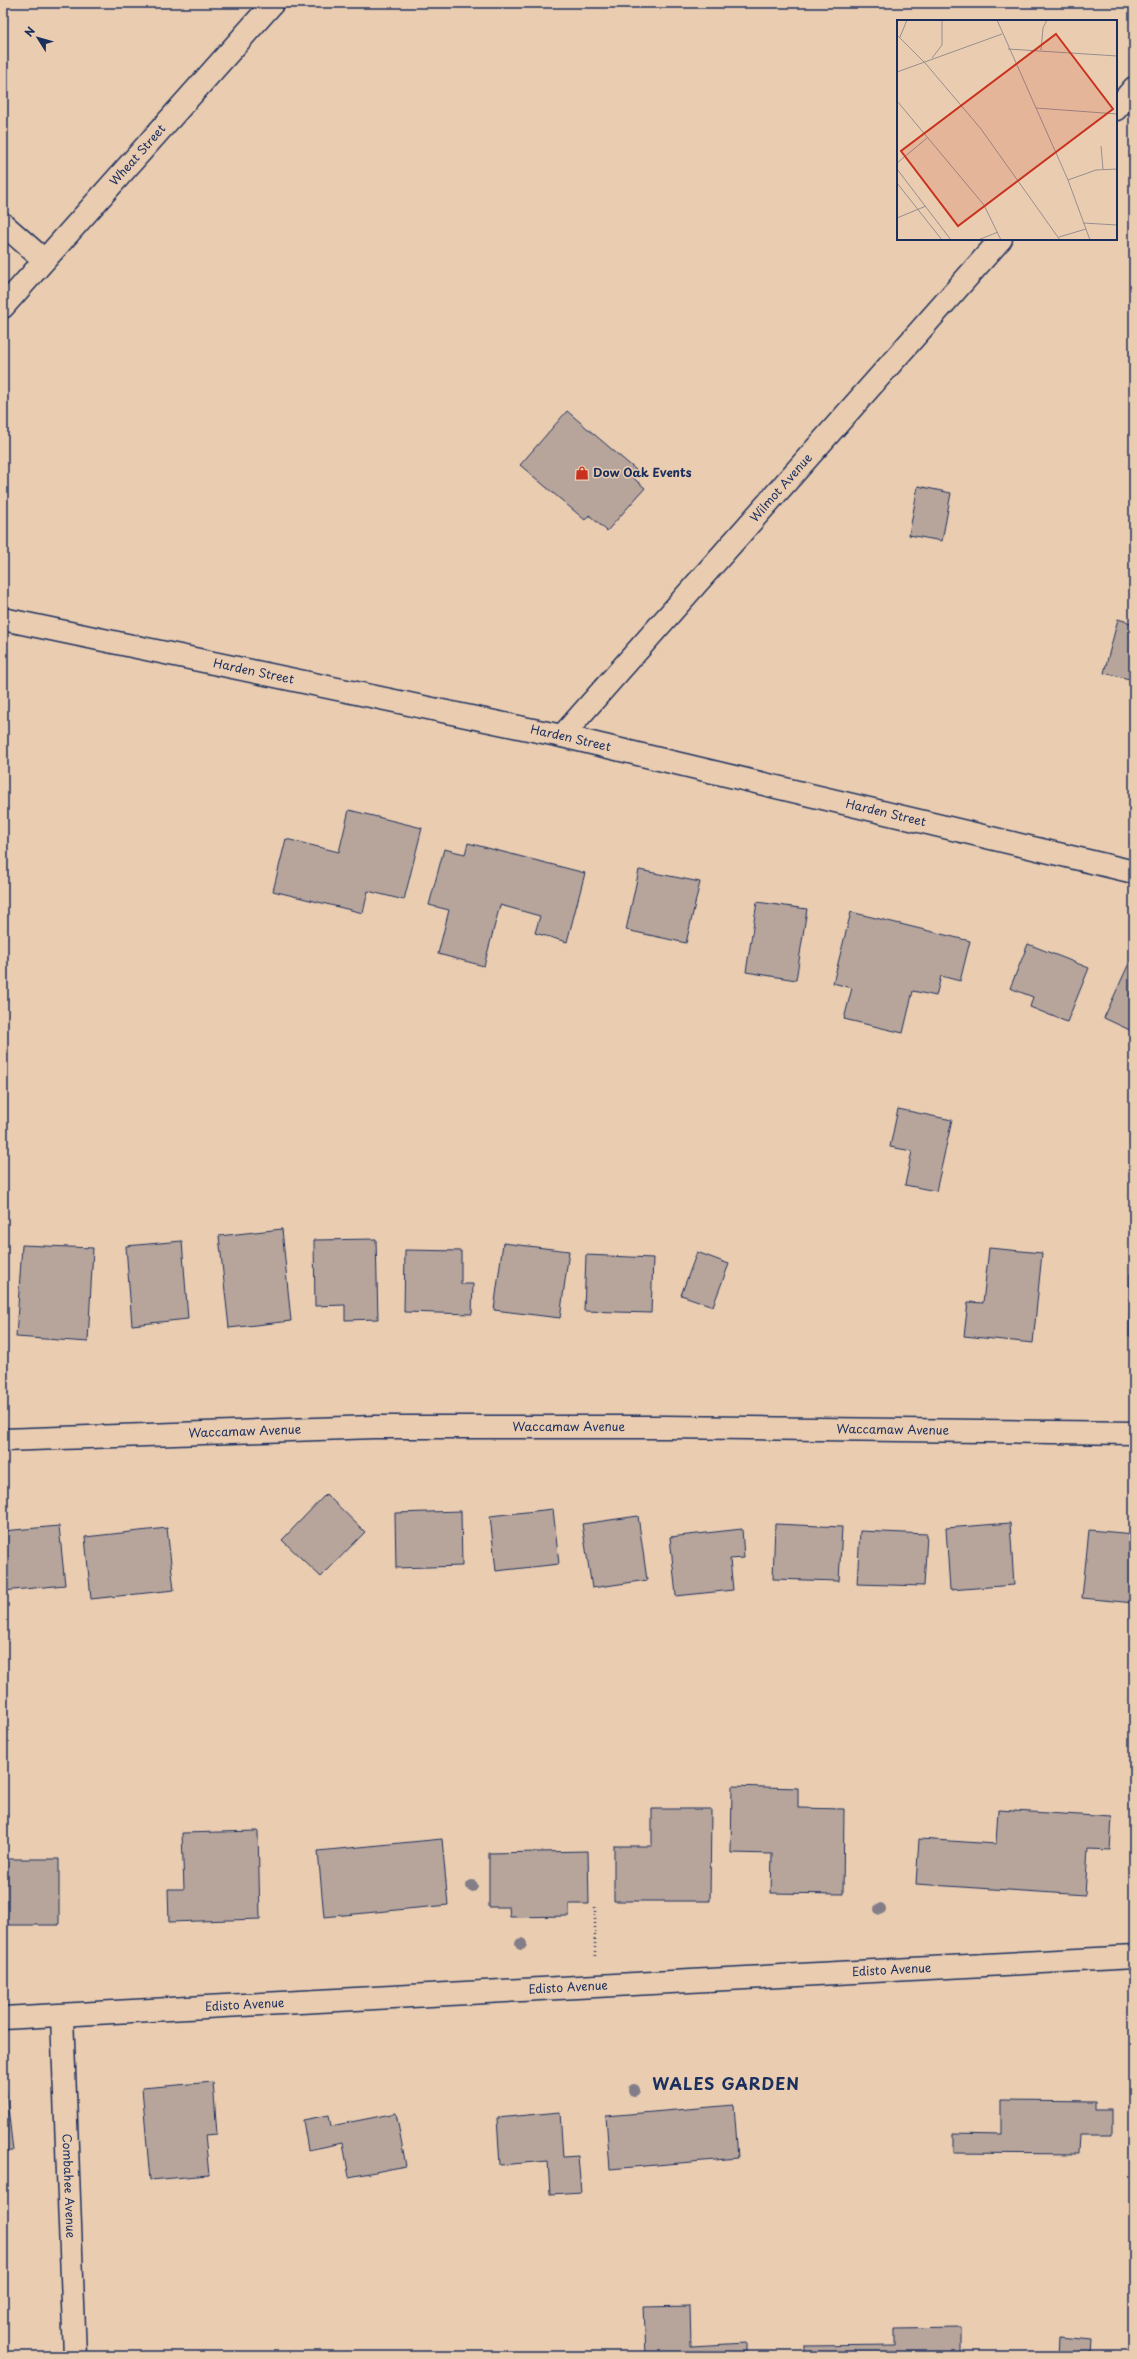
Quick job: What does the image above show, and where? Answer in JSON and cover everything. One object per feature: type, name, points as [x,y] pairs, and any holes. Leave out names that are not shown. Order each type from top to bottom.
[{"type":"street","name":"Wheat Street","points":[[3,307],[273,3]]},
{"type":"street","points":[[1117,108],[1134,88]]},
{"type":"street","points":[[3,224],[44,260]]},
{"type":"street","name":"Wilmot Avenue","points":[[562,736],[1000,240]]},
{"type":"street","name":"Harden Street","points":[[3,620],[562,736],[1134,872]]},
{"type":"street","name":"Waccamaw Avenue","points":[[3,1440],[374,1427],[664,1427],[1134,1434]]},
{"type":"street","name":"Edisto Avenue","points":[[3,2018],[1134,1957]]},
{"type":"street","name":"Combahee Avenue","points":[[62,2016],[75,2356]]},
{"type":"path","points":[[595,1906],[595,1961]]},
{"type":"building","name":"Dow Oak Events","points":[[567,411],[636,470],[631,476],[645,488],[607,531],[589,515],[585,520],[520,465]]},
{"type":"building","points":[[918,486],[951,493],[942,541],[909,535]]},
{"type":"building","points":[[1118,619],[1134,624],[1134,680],[1104,673]]},
{"type":"building","points":[[349,810],[422,828],[404,900],[368,891],[363,913],[273,891],[286,839],[339,852]]},
{"type":"building","points":[[468,843],[585,873],[567,942],[535,933],[540,916],[500,905],[484,966],[438,954],[449,910],[429,905],[444,849],[465,854]]},
{"type":"building","points":[[639,870],[700,882],[686,943],[626,930]]},
{"type":"building","points":[[757,902],[807,909],[796,980],[746,972]]},
{"type":"building","points":[[851,912],[970,941],[960,981],[941,976],[936,996],[913,991],[903,1033],[844,1019],[852,988],[833,983]]},
{"type":"building","points":[[1028,944],[1089,968],[1067,1022],[1030,1007],[1033,997],[1010,988]]},
{"type":"building","points":[[1130,961],[1134,963],[1134,1032],[1104,1018]]},
{"type":"building","points":[[898,1109],[952,1120],[936,1191],[905,1185],[912,1151],[890,1147]]},
{"type":"building","points":[[282,1229],[291,1321],[229,1328],[219,1236]]},
{"type":"building","points":[[376,1239],[378,1319],[345,1320],[345,1305],[315,1306],[314,1240]]},
{"type":"building","points":[[182,1241],[188,1319],[132,1325],[126,1246]]},
{"type":"building","points":[[503,1243],[569,1251],[560,1318],[494,1310]]},
{"type":"building","points":[[22,1245],[93,1248],[88,1342],[16,1337]]},
{"type":"building","points":[[989,1248],[1042,1253],[1033,1343],[964,1336],[968,1302],[983,1303]]},
{"type":"building","points":[[405,1250],[461,1251],[461,1284],[473,1284],[472,1314],[404,1312]]},
{"type":"building","points":[[697,1252],[729,1264],[713,1306],[681,1295]]},
{"type":"building","points":[[586,1255],[653,1258],[651,1313],[584,1311]]},
{"type":"building","points":[[1130,1274],[1134,1274],[1134,1336],[1129,1336]]},
{"type":"building","points":[[326,1494],[365,1532],[321,1577],[282,1540]]},
{"type":"building","points":[[553,1509],[559,1564],[496,1571],[490,1516]]},
{"type":"building","points":[[461,1511],[462,1566],[396,1568],[395,1513]]},
{"type":"building","points":[[638,1516],[647,1580],[592,1588],[582,1524]]},
{"type":"building","points":[[1010,1523],[1014,1585],[950,1590],[946,1528]]},
{"type":"building","points":[[775,1524],[842,1527],[839,1581],[773,1579]]},
{"type":"building","points":[[59,1526],[65,1585],[3,1591],[3,1531]]},
{"type":"building","points":[[167,1528],[174,1590],[91,1599],[85,1537]]},
{"type":"building","points":[[742,1529],[744,1558],[730,1559],[733,1590],[676,1596],[670,1537]]},
{"type":"building","points":[[1089,1530],[1134,1534],[1134,1603],[1082,1598]]},
{"type":"building","points":[[860,1531],[927,1534],[924,1586],[857,1584]]},
{"type":"building","points":[[732,1786],[798,1788],[798,1808],[844,1809],[843,1894],[771,1893],[772,1854],[731,1853]]},
{"type":"building","points":[[652,1809],[711,1809],[710,1901],[614,1901],[614,1846],[652,1846]]},
{"type":"building","points":[[998,1810],[1112,1817],[1110,1850],[1088,1849],[1085,1895],[916,1884],[919,1839],[996,1844]]},
{"type":"building","points":[[258,1831],[260,1919],[169,1922],[168,1889],[184,1889],[182,1833]]},
{"type":"building","points":[[442,1839],[448,1905],[324,1917],[318,1851]]},
{"type":"building","points":[[588,1851],[589,1904],[569,1904],[569,1916],[510,1917],[509,1907],[489,1907],[489,1853]]},
{"type":"building","points":[[3,1859],[59,1859],[59,1925],[3,1925]]},
{"type":"building","points":[[213,2082],[217,2134],[205,2135],[209,2175],[150,2180],[142,2088]]},
{"type":"building","points":[[6,2090],[13,2151],[3,2152],[3,2091]]},
{"type":"building","points":[[1001,2100],[1097,2101],[1097,2109],[1112,2109],[1112,2135],[1080,2135],[1079,2154],[953,2153],[953,2133],[1001,2134]]},
{"type":"building","points":[[734,2105],[738,2158],[610,2169],[606,2116]]},
{"type":"building","points":[[560,2112],[563,2157],[578,2156],[581,2192],[550,2194],[548,2161],[500,2165],[497,2118]]},
{"type":"building","points":[[396,2113],[406,2166],[349,2177],[343,2143],[308,2150],[303,2120],[329,2115],[331,2126]]},
{"type":"building","points":[[690,2306],[691,2346],[746,2343],[746,2356],[646,2356],[644,2307]]},
{"type":"building","points":[[961,2328],[961,2356],[805,2356],[805,2346],[895,2345],[895,2329]]},
{"type":"building","points":[[1059,2336],[1089,2339],[1088,2356],[1058,2356]]},
{"type":"place","name":"Dow Oak Events","points":[[582,473]]},
{"type":"district","name":"WALES GARDEN","points":[[726,2084]]}]
